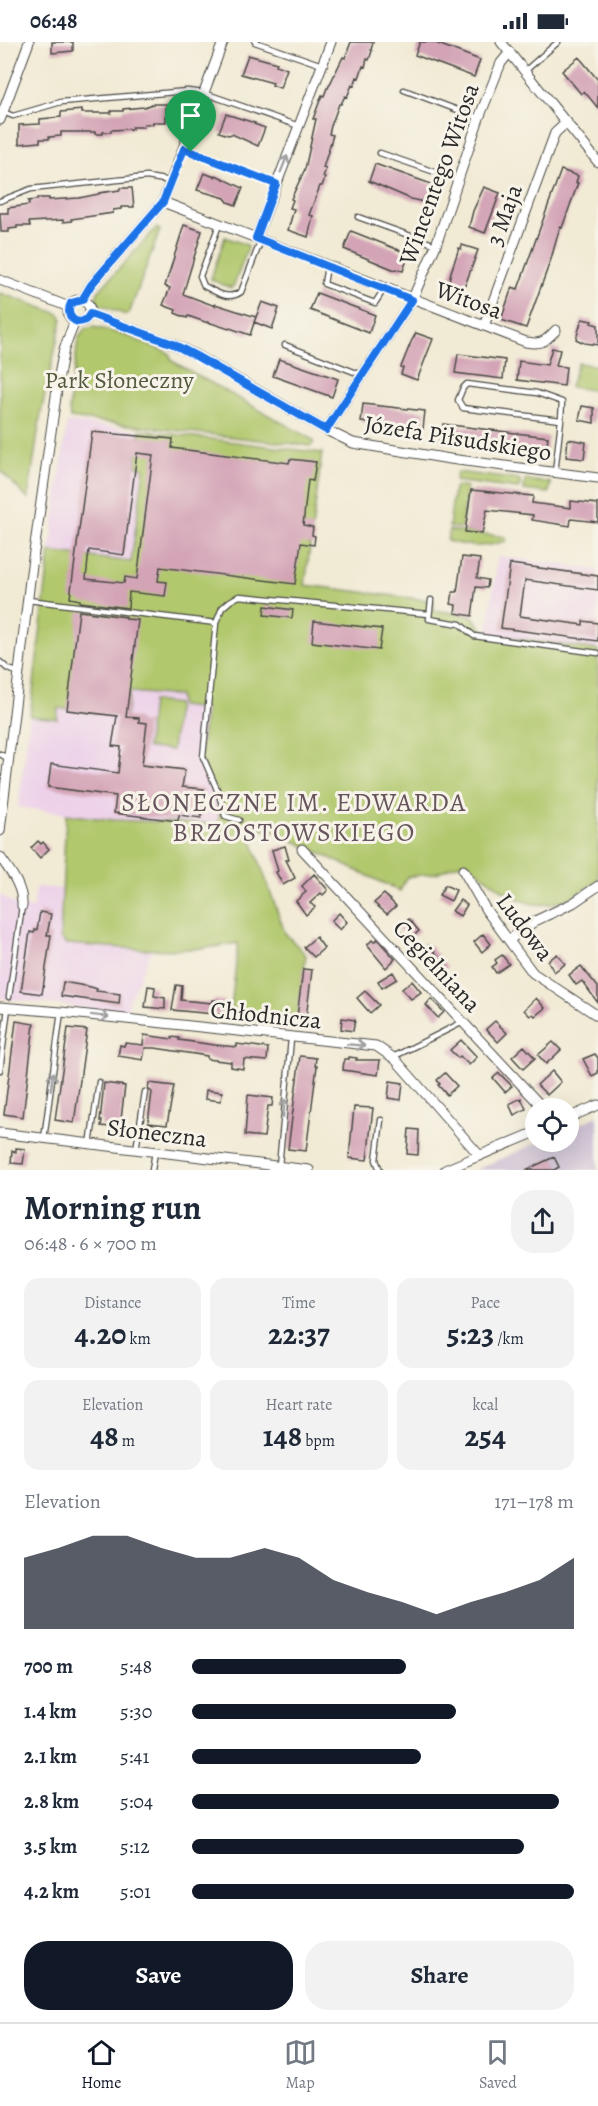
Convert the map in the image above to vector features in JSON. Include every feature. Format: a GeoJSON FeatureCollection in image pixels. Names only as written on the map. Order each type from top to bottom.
{"type":"FeatureCollection","features":[{"type":"Feature","properties":{"kind":"street"},"geometry":{"type":"LineString","coordinates":[[1,116],[28,42]]}},
{"type":"Feature","properties":{"kind":"street"},"geometry":{"type":"LineString","coordinates":[[82,300],[91,285],[163,202],[223,42]]}},
{"type":"Feature","properties":{"kind":"street"},"geometry":{"type":"LineString","coordinates":[[259,239],[276,184],[331,42]]}},
{"type":"Feature","properties":{"kind":"street"},"geometry":{"type":"LineString","coordinates":[[501,42],[598,162]]}},
{"type":"Feature","properties":{"kind":"street","name":"Wincentego Witosa"},"geometry":{"type":"LineString","coordinates":[[326,430],[412,300],[436,245],[479,118],[501,63],[510,52]]}},
{"type":"Feature","properties":{"kind":"street","name":"3 Maja"},"geometry":{"type":"LineString","coordinates":[[484,326],[555,133],[567,122]]}},
{"type":"Feature","properties":{"kind":"street","name":"Witosa"},"geometry":{"type":"LineString","coordinates":[[163,202],[412,300],[537,344],[546,340],[556,330]]}},
{"type":"Feature","properties":{"kind":"street"},"geometry":{"type":"LineString","coordinates":[[0,280],[69,307]]}},
{"type":"Feature","properties":{"kind":"street"},"geometry":{"type":"LineString","coordinates":[[82,300],[90,307],[90,314],[84,321],[75,321],[70,317],[69,307],[74,301],[82,300]]}},
{"type":"Feature","properties":{"kind":"street","name":"Józefa Piłsudskiego"},"geometry":{"type":"LineString","coordinates":[[90,314],[173,344],[353,443],[409,453],[598,478]]}},
{"type":"Feature","properties":{"kind":"street"},"geometry":{"type":"LineString","coordinates":[[0,831],[4,756],[20,673],[59,375],[64,349],[75,321]]}},
{"type":"Feature","properties":{"kind":"street","name":"Cegielniana"},"geometry":{"type":"LineString","coordinates":[[302,849],[534,1098]]}},
{"type":"Feature","properties":{"kind":"street"},"geometry":{"type":"LineString","coordinates":[[0,857],[15,878],[22,897],[22,906]]}},
{"type":"Feature","properties":{"kind":"street","name":"Ludowa"},"geometry":{"type":"LineString","coordinates":[[463,870],[486,909],[539,979],[598,1016]]}},
{"type":"Feature","properties":{"kind":"street"},"geometry":{"type":"LineString","coordinates":[[509,940],[535,921],[573,903],[598,886]]}},
{"type":"Feature","properties":{"kind":"street","name":"Chłodnicza"},"geometry":{"type":"LineString","coordinates":[[4,1008],[62,1012],[376,1046],[393,1057],[480,1156]]}},
{"type":"Feature","properties":{"kind":"street"},"geometry":{"type":"LineString","coordinates":[[579,1113],[598,1105]]}},
{"type":"Feature","properties":{"kind":"street","name":"Słoneczna"},"geometry":{"type":"LineString","coordinates":[[0,1133],[309,1170]]}},
{"type":"Feature","properties":{"kind":"street"},"geometry":{"type":"LineString","coordinates":[[445,1170],[525,1137]]}},
{"type":"Feature","properties":{"kind":"lane"},"geometry":{"type":"LineString","coordinates":[[255,42],[322,65]]}},
{"type":"Feature","properties":{"kind":"lane"},"geometry":{"type":"LineString","coordinates":[[525,71],[558,42]]}},
{"type":"Feature","properties":{"kind":"lane"},"geometry":{"type":"LineString","coordinates":[[404,90],[479,118]]}},
{"type":"Feature","properties":{"kind":"lane"},"geometry":{"type":"LineString","coordinates":[[1,116],[13,116],[61,102],[187,92],[204,93],[299,126]]}},
{"type":"Feature","properties":{"kind":"lane"},"geometry":{"type":"LineString","coordinates":[[184,149],[276,184]]}},
{"type":"Feature","properties":{"kind":"lane"},"geometry":{"type":"LineString","coordinates":[[380,153],[458,180]]}},
{"type":"Feature","properties":{"kind":"lane"},"geometry":{"type":"LineString","coordinates":[[0,201],[32,189],[147,177],[172,182]]}},
{"type":"Feature","properties":{"kind":"lane"},"geometry":{"type":"LineString","coordinates":[[358,217],[436,245]]}},
{"type":"Feature","properties":{"kind":"lane"},"geometry":{"type":"LineString","coordinates":[[220,224],[200,276],[204,286],[227,297],[241,292],[259,239]]}},
{"type":"Feature","properties":{"kind":"lane"},"geometry":{"type":"LineString","coordinates":[[327,266],[324,284],[375,303],[384,288]]}},
{"type":"Feature","properties":{"kind":"lane"},"geometry":{"type":"LineString","coordinates":[[285,345],[362,375]]}},
{"type":"Feature","properties":{"kind":"lane"},"geometry":{"type":"LineString","coordinates":[[555,473],[561,420],[562,402],[537,393],[467,384],[458,400],[463,408],[561,420]]}},
{"type":"Feature","properties":{"kind":"lane"},"geometry":{"type":"LineString","coordinates":[[239,820],[225,816],[219,794],[203,757],[216,622],[225,604],[239,596],[429,614]]}},
{"type":"Feature","properties":{"kind":"lane"},"geometry":{"type":"LineString","coordinates":[[28,600],[216,622]]}},
{"type":"Feature","properties":{"kind":"lane"},"geometry":{"type":"LineString","coordinates":[[431,600],[429,619],[460,624],[474,636],[598,653]]}},
{"type":"Feature","properties":{"kind":"lane"},"geometry":{"type":"LineString","coordinates":[[0,662],[8,669],[20,673]]}},
{"type":"Feature","properties":{"kind":"lane"},"geometry":{"type":"LineString","coordinates":[[9,997],[22,906]]}},
{"type":"Feature","properties":{"kind":"lane"},"geometry":{"type":"LineString","coordinates":[[0,1070],[4,1008]]}},
{"type":"Feature","properties":{"kind":"lane"},"geometry":{"type":"LineString","coordinates":[[45,1139],[62,1012]]}},
{"type":"Feature","properties":{"kind":"lane"},"geometry":{"type":"LineString","coordinates":[[393,1057],[463,1022]]}},
{"type":"Feature","properties":{"kind":"lane"},"geometry":{"type":"LineString","coordinates":[[279,1166],[291,1038]]}},
{"type":"Feature","properties":{"kind":"lane"},"geometry":{"type":"LineString","coordinates":[[90,1144],[99,1082]]}},
{"type":"Feature","properties":{"kind":"lane"},"geometry":{"type":"LineString","coordinates":[[136,1150],[145,1092]]}},
{"type":"Feature","properties":{"kind":"lane"},"geometry":{"type":"LineString","coordinates":[[380,1170],[376,1160],[381,1120]]}},
{"type":"Feature","properties":{"kind":"lane"},"geometry":{"type":"LineString","coordinates":[[152,1170],[155,1152]]}},
{"type":"Feature","properties":{"kind":"shaded area"},"geometry":{"type":"Polygon","coordinates":[[[67,422],[140,430],[136,466],[144,467],[131,562],[50,552],[67,422]]]}},
{"type":"Feature","properties":{"kind":"shaded area"},"geometry":{"type":"Polygon","coordinates":[[[498,556],[598,570],[598,649],[487,634],[498,556]]]}},
{"type":"Feature","properties":{"kind":"shaded area"},"geometry":{"type":"Polygon","coordinates":[[[129,692],[179,696],[206,709],[200,759],[220,808],[218,824],[113,820],[18,807],[30,716],[56,719],[57,708],[129,692]]]}},
{"type":"Feature","properties":{"kind":"shaded area"},"geometry":{"type":"Polygon","coordinates":[[[38,887],[62,889],[60,937],[66,944],[152,950],[129,1000],[127,1013],[0,998],[0,894],[17,906],[33,908],[38,887]]]}},
{"type":"Feature","properties":{"kind":"shaded area"},"geometry":{"type":"Polygon","coordinates":[[[598,1116],[598,1170],[475,1170],[525,1148],[525,1152],[579,1152],[579,1125],[598,1116]]]}},
{"type":"Feature","properties":{"kind":"green space"},"geometry":{"type":"Polygon","coordinates":[[[156,228],[160,230],[129,314],[126,315],[99,304],[96,298],[98,292],[156,228]]]}},
{"type":"Feature","properties":{"kind":"green space"},"geometry":{"type":"Polygon","coordinates":[[[225,237],[247,245],[248,248],[231,288],[211,278],[225,237]]]}},
{"type":"Feature","properties":{"kind":"green space","name":"Park Słoneczny"},"geometry":{"type":"Polygon","coordinates":[[[0,293],[60,314],[62,318],[41,413],[28,499],[0,470],[0,293]]]}},
{"type":"Feature","properties":{"kind":"green space","name":"Park Słoneczny"},"geometry":{"type":"Polygon","coordinates":[[[94,327],[122,334],[169,353],[172,361],[313,440],[314,443],[310,446],[70,418],[69,409],[78,339],[85,329],[94,327]]]}},
{"type":"Feature","properties":{"kind":"green space"},"geometry":{"type":"Polygon","coordinates":[[[578,363],[598,366],[598,391],[570,387],[578,363]]]}},
{"type":"Feature","properties":{"kind":"green space"},"geometry":{"type":"Polygon","coordinates":[[[140,430],[322,453],[305,585],[434,601],[434,610],[472,616],[486,634],[598,650],[598,880],[578,894],[560,902],[543,905],[528,903],[499,888],[466,861],[436,873],[407,877],[400,891],[273,831],[247,827],[285,933],[306,955],[297,1017],[231,1010],[238,943],[173,950],[66,944],[60,938],[66,814],[113,820],[218,824],[220,808],[200,759],[205,709],[180,706],[179,696],[130,692],[126,717],[58,708],[57,719],[30,716],[50,552],[131,562],[144,468],[136,466],[140,430]]]}},
{"type":"Feature","properties":{"kind":"green space"},"geometry":{"type":"Polygon","coordinates":[[[457,472],[520,480],[520,487],[518,489],[455,481],[457,472]]]}},
{"type":"Feature","properties":{"kind":"green space"},"geometry":{"type":"Polygon","coordinates":[[[525,480],[551,483],[549,493],[524,490],[525,480]]]}},
{"type":"Feature","properties":{"kind":"green space"},"geometry":{"type":"Polygon","coordinates":[[[456,486],[467,488],[461,528],[449,527],[456,486]]]}},
{"type":"Feature","properties":{"kind":"green space"},"geometry":{"type":"Polygon","coordinates":[[[449,530],[506,537],[506,541],[483,546],[463,545],[447,541],[449,530]]]}},
{"type":"Feature","properties":{"kind":"green space"},"geometry":{"type":"Polygon","coordinates":[[[152,701],[177,704],[172,750],[147,748],[152,701]]]}},
{"type":"Feature","properties":{"kind":"building"},"geometry":{"type":"Polygon","coordinates":[[[52,42],[73,42],[73,51],[52,53],[52,42]]]}},
{"type":"Feature","properties":{"kind":"building"},"geometry":{"type":"Polygon","coordinates":[[[351,42],[373,42],[372,51],[359,78],[357,77],[347,97],[345,96],[339,104],[331,126],[329,134],[333,135],[323,168],[326,169],[323,177],[325,178],[309,215],[313,216],[308,237],[288,230],[294,209],[290,208],[293,200],[291,199],[305,169],[316,119],[313,119],[322,95],[324,96],[343,57],[345,58],[351,42]]]}},
{"type":"Feature","properties":{"kind":"building"},"geometry":{"type":"Polygon","coordinates":[[[420,42],[433,42],[480,60],[474,77],[415,55],[420,42]]]}},
{"type":"Feature","properties":{"kind":"building"},"geometry":{"type":"Polygon","coordinates":[[[248,55],[277,63],[276,65],[287,69],[280,88],[272,85],[273,83],[241,74],[248,55]]]}},
{"type":"Feature","properties":{"kind":"building"},"geometry":{"type":"Polygon","coordinates":[[[579,57],[598,80],[598,108],[584,91],[581,94],[562,71],[579,57]]]}},
{"type":"Feature","properties":{"kind":"building"},"geometry":{"type":"Polygon","coordinates":[[[166,104],[166,122],[153,122],[153,124],[144,124],[144,127],[132,127],[132,129],[111,130],[103,134],[61,132],[61,136],[40,139],[40,142],[19,144],[19,125],[40,124],[40,119],[61,117],[61,112],[82,110],[82,113],[111,113],[111,111],[123,111],[123,109],[166,104]]]}},
{"type":"Feature","properties":{"kind":"building"},"geometry":{"type":"Polygon","coordinates":[[[226,114],[265,128],[258,146],[232,134],[219,132],[226,114]]]}},
{"type":"Feature","properties":{"kind":"building"},"geometry":{"type":"Polygon","coordinates":[[[375,164],[434,185],[428,203],[411,199],[369,181],[375,164]]]}},
{"type":"Feature","properties":{"kind":"building"},"geometry":{"type":"Polygon","coordinates":[[[561,170],[578,176],[576,183],[578,183],[562,228],[560,227],[526,328],[501,320],[512,287],[518,289],[561,170]]]}},
{"type":"Feature","properties":{"kind":"building"},"geometry":{"type":"Polygon","coordinates":[[[204,173],[215,177],[216,175],[243,188],[236,205],[225,198],[197,190],[204,173]]]}},
{"type":"Feature","properties":{"kind":"building"},"geometry":{"type":"Polygon","coordinates":[[[484,187],[500,193],[485,233],[469,227],[473,211],[484,187]]]}},
{"type":"Feature","properties":{"kind":"building"},"geometry":{"type":"Polygon","coordinates":[[[120,188],[132,188],[134,207],[121,207],[121,209],[113,210],[113,213],[71,219],[72,221],[29,222],[30,226],[17,226],[17,228],[9,229],[9,232],[1,232],[0,213],[8,213],[8,208],[29,205],[28,201],[37,200],[37,198],[49,198],[49,200],[79,198],[120,190],[120,188]]]}},
{"type":"Feature","properties":{"kind":"building"},"geometry":{"type":"Polygon","coordinates":[[[184,225],[202,231],[183,294],[215,306],[215,304],[256,317],[250,335],[188,316],[187,318],[163,305],[170,288],[165,286],[184,225]]]}},
{"type":"Feature","properties":{"kind":"building"},"geometry":{"type":"Polygon","coordinates":[[[351,231],[409,254],[403,271],[395,270],[344,249],[351,231]]]}},
{"type":"Feature","properties":{"kind":"building"},"geometry":{"type":"Polygon","coordinates":[[[462,245],[478,250],[463,291],[448,285],[459,248],[461,249],[462,245]]]}},
{"type":"Feature","properties":{"kind":"building"},"geometry":{"type":"Polygon","coordinates":[[[317,293],[375,315],[369,333],[310,310],[317,293]]]}},
{"type":"Feature","properties":{"kind":"building"},"geometry":{"type":"Polygon","coordinates":[[[262,302],[279,308],[272,329],[254,322],[262,302]]]}},
{"type":"Feature","properties":{"kind":"building"},"geometry":{"type":"Polygon","coordinates":[[[582,319],[598,325],[598,345],[576,339],[582,319]]]}},
{"type":"Feature","properties":{"kind":"building"},"geometry":{"type":"Polygon","coordinates":[[[416,333],[433,339],[417,380],[401,374],[403,368],[401,367],[416,333]]]}},
{"type":"Feature","properties":{"kind":"building"},"geometry":{"type":"Polygon","coordinates":[[[552,348],[560,350],[556,366],[566,367],[564,386],[517,380],[519,361],[547,365],[552,348]]]}},
{"type":"Feature","properties":{"kind":"building"},"geometry":{"type":"Polygon","coordinates":[[[458,354],[505,360],[503,379],[455,373],[458,354]]]}},
{"type":"Feature","properties":{"kind":"building"},"geometry":{"type":"Polygon","coordinates":[[[279,359],[338,379],[332,397],[273,376],[279,359]]]}},
{"type":"Feature","properties":{"kind":"building"},"geometry":{"type":"Polygon","coordinates":[[[363,404],[425,411],[423,429],[369,425],[369,423],[361,422],[363,404]]]}},
{"type":"Feature","properties":{"kind":"building"},"geometry":{"type":"Polygon","coordinates":[[[582,406],[594,408],[594,423],[579,420],[582,406]]]}},
{"type":"Feature","properties":{"kind":"building"},"geometry":{"type":"Polygon","coordinates":[[[443,424],[548,437],[546,454],[440,441],[443,424]]]}},
{"type":"Feature","properties":{"kind":"building"},"geometry":{"type":"Polygon","coordinates":[[[92,432],[173,439],[172,448],[289,463],[290,459],[316,462],[313,481],[308,480],[303,525],[313,527],[314,545],[301,543],[295,584],[160,567],[158,581],[167,582],[165,596],[129,592],[128,608],[80,602],[80,600],[70,598],[92,432]],[[137,453],[124,555],[89,550],[86,579],[124,583],[125,577],[137,579],[153,455],[137,453]]]}},
{"type":"Feature","properties":{"kind":"building"},"geometry":{"type":"Polygon","coordinates":[[[568,439],[586,442],[584,459],[566,457],[568,439]]]}},
{"type":"Feature","properties":{"kind":"building"},"geometry":{"type":"Polygon","coordinates":[[[471,490],[533,496],[532,503],[571,508],[571,501],[598,504],[598,522],[571,519],[570,526],[532,520],[533,515],[487,510],[482,534],[465,532],[471,490]]]}},
{"type":"Feature","properties":{"kind":"building"},"geometry":{"type":"Polygon","coordinates":[[[462,557],[480,559],[477,578],[488,580],[487,588],[476,587],[472,616],[455,613],[456,605],[451,604],[453,592],[457,592],[462,557]]]}},
{"type":"Feature","properties":{"kind":"building"},"geometry":{"type":"Polygon","coordinates":[[[510,564],[598,576],[598,590],[525,580],[520,616],[583,625],[583,621],[598,623],[598,641],[501,628],[510,564]]]}},
{"type":"Feature","properties":{"kind":"building"},"geometry":{"type":"Polygon","coordinates":[[[265,606],[293,610],[292,618],[264,615],[265,606]]]}},
{"type":"Feature","properties":{"kind":"building"},"geometry":{"type":"Polygon","coordinates":[[[79,611],[138,620],[126,717],[139,718],[139,722],[147,723],[142,765],[185,770],[182,787],[204,789],[201,818],[179,815],[178,821],[114,813],[116,796],[48,787],[51,764],[118,773],[121,747],[112,746],[117,716],[67,710],[79,611]]]}},
{"type":"Feature","properties":{"kind":"building"},"geometry":{"type":"Polygon","coordinates":[[[314,621],[382,629],[379,650],[312,642],[314,621]]]}},
{"type":"Feature","properties":{"kind":"building"},"geometry":{"type":"Polygon","coordinates":[[[38,841],[41,844],[43,842],[49,849],[40,858],[31,848],[38,841]]]}},
{"type":"Feature","properties":{"kind":"building"},"geometry":{"type":"Polygon","coordinates":[[[285,846],[289,860],[286,860],[295,878],[283,885],[276,872],[278,871],[272,850],[285,846]]]}},
{"type":"Feature","properties":{"kind":"building"},"geometry":{"type":"Polygon","coordinates":[[[314,874],[328,890],[310,903],[315,907],[306,915],[296,901],[306,892],[302,886],[314,874]]]}},
{"type":"Feature","properties":{"kind":"building"},"geometry":{"type":"Polygon","coordinates":[[[445,885],[456,890],[451,901],[439,895],[445,885]]]}},
{"type":"Feature","properties":{"kind":"building"},"geometry":{"type":"Polygon","coordinates":[[[384,894],[396,906],[387,914],[374,903],[384,894]]]}},
{"type":"Feature","properties":{"kind":"building"},"geometry":{"type":"Polygon","coordinates":[[[460,900],[467,905],[460,916],[452,911],[460,900]]]}},
{"type":"Feature","properties":{"kind":"building"},"geometry":{"type":"Polygon","coordinates":[[[40,912],[51,914],[47,935],[51,935],[42,994],[21,991],[30,932],[34,933],[37,930],[40,912]]]}},
{"type":"Feature","properties":{"kind":"building"},"geometry":{"type":"Polygon","coordinates":[[[339,913],[347,922],[340,930],[331,921],[339,913]]]}},
{"type":"Feature","properties":{"kind":"building"},"geometry":{"type":"Polygon","coordinates":[[[409,919],[419,931],[409,940],[398,929],[409,919]]]}},
{"type":"Feature","properties":{"kind":"building"},"geometry":{"type":"Polygon","coordinates":[[[483,934],[491,944],[482,952],[474,942],[483,934]]]}},
{"type":"Feature","properties":{"kind":"building"},"geometry":{"type":"Polygon","coordinates":[[[316,937],[324,948],[314,957],[304,947],[316,937]]]}},
{"type":"Feature","properties":{"kind":"building"},"geometry":{"type":"Polygon","coordinates":[[[377,939],[395,959],[386,968],[367,945],[377,939]]]}},
{"type":"Feature","properties":{"kind":"building"},"geometry":{"type":"Polygon","coordinates":[[[429,945],[447,967],[440,973],[421,953],[429,945]]]}},
{"type":"Feature","properties":{"kind":"building"},"geometry":{"type":"Polygon","coordinates":[[[557,954],[565,964],[554,972],[548,961],[557,954]]]}},
{"type":"Feature","properties":{"kind":"building"},"geometry":{"type":"Polygon","coordinates":[[[502,955],[509,964],[496,973],[492,967],[497,963],[495,960],[502,955]]]}},
{"type":"Feature","properties":{"kind":"building"},"geometry":{"type":"Polygon","coordinates":[[[581,966],[598,987],[598,1003],[582,981],[576,985],[569,975],[581,966]]]}},
{"type":"Feature","properties":{"kind":"building"},"geometry":{"type":"Polygon","coordinates":[[[303,969],[312,970],[306,1018],[297,1017],[303,969]]]}},
{"type":"Feature","properties":{"kind":"building"},"geometry":{"type":"Polygon","coordinates":[[[393,972],[397,979],[382,988],[378,981],[393,972]]]}},
{"type":"Feature","properties":{"kind":"building"},"geometry":{"type":"Polygon","coordinates":[[[412,981],[421,992],[411,999],[402,989],[412,981]]]}},
{"type":"Feature","properties":{"kind":"building"},"geometry":{"type":"Polygon","coordinates":[[[63,982],[91,987],[97,989],[96,991],[120,994],[119,1004],[61,996],[63,982]]]}},
{"type":"Feature","properties":{"kind":"building"},"geometry":{"type":"Polygon","coordinates":[[[176,985],[182,986],[181,1000],[212,1003],[213,1000],[225,1001],[224,1015],[172,1010],[176,985]]]}},
{"type":"Feature","properties":{"kind":"building"},"geometry":{"type":"Polygon","coordinates":[[[148,986],[155,987],[154,996],[165,998],[165,1009],[145,1007],[148,986]]]}},
{"type":"Feature","properties":{"kind":"building"},"geometry":{"type":"Polygon","coordinates":[[[365,991],[379,1005],[370,1013],[357,998],[365,991]]]}},
{"type":"Feature","properties":{"kind":"building"},"geometry":{"type":"Polygon","coordinates":[[[536,998],[545,1008],[535,1016],[533,1014],[530,1016],[524,1010],[536,998]]]}},
{"type":"Feature","properties":{"kind":"building"},"geometry":{"type":"Polygon","coordinates":[[[431,999],[444,1012],[438,1018],[426,1005],[431,999]]]}},
{"type":"Feature","properties":{"kind":"building"},"geometry":{"type":"Polygon","coordinates":[[[342,1018],[355,1020],[353,1031],[341,1029],[342,1018]]]}},
{"type":"Feature","properties":{"kind":"building"},"geometry":{"type":"Polygon","coordinates":[[[16,1021],[34,1024],[23,1117],[4,1114],[16,1021]]]}},
{"type":"Feature","properties":{"kind":"building"},"geometry":{"type":"Polygon","coordinates":[[[495,1021],[507,1033],[498,1042],[486,1029],[495,1021]]]}},
{"type":"Feature","properties":{"kind":"building"},"geometry":{"type":"Polygon","coordinates":[[[68,1028],[87,1030],[74,1123],[55,1120],[68,1028]]]}},
{"type":"Feature","properties":{"kind":"building"},"geometry":{"type":"Polygon","coordinates":[[[144,1035],[172,1039],[172,1037],[215,1045],[237,1047],[237,1044],[268,1048],[267,1061],[244,1059],[243,1069],[231,1067],[231,1062],[207,1059],[207,1056],[155,1048],[145,1048],[143,1060],[118,1056],[120,1045],[124,1046],[125,1043],[143,1045],[144,1035]]]}},
{"type":"Feature","properties":{"kind":"building"},"geometry":{"type":"Polygon","coordinates":[[[461,1040],[477,1057],[469,1065],[450,1050],[461,1040]]]}},
{"type":"Feature","properties":{"kind":"building"},"geometry":{"type":"Polygon","coordinates":[[[553,1042],[561,1050],[546,1064],[538,1055],[553,1042]]]}},
{"type":"Feature","properties":{"kind":"building"},"geometry":{"type":"Polygon","coordinates":[[[524,1046],[535,1058],[523,1069],[512,1057],[524,1046]]]}},
{"type":"Feature","properties":{"kind":"building"},"geometry":{"type":"Polygon","coordinates":[[[595,1054],[598,1058],[598,1073],[592,1076],[583,1059],[595,1054]]]}},
{"type":"Feature","properties":{"kind":"building"},"geometry":{"type":"Polygon","coordinates":[[[300,1056],[316,1058],[315,1066],[317,1066],[306,1151],[288,1149],[300,1056]]]}},
{"type":"Feature","properties":{"kind":"building"},"geometry":{"type":"Polygon","coordinates":[[[349,1057],[357,1058],[356,1060],[380,1060],[378,1075],[343,1070],[344,1059],[349,1059],[349,1057]]]}},
{"type":"Feature","properties":{"kind":"building"},"geometry":{"type":"Polygon","coordinates":[[[552,1071],[561,1082],[547,1095],[537,1085],[552,1071]]]}},
{"type":"Feature","properties":{"kind":"building"},"geometry":{"type":"Polygon","coordinates":[[[445,1073],[457,1086],[447,1095],[438,1085],[440,1084],[437,1080],[445,1073]]]}},
{"type":"Feature","properties":{"kind":"building"},"geometry":{"type":"Polygon","coordinates":[[[499,1073],[512,1086],[505,1092],[493,1078],[499,1073]]]}},
{"type":"Feature","properties":{"kind":"building"},"geometry":{"type":"Polygon","coordinates":[[[390,1081],[403,1083],[401,1100],[388,1098],[390,1081]]]}},
{"type":"Feature","properties":{"kind":"building"},"geometry":{"type":"Polygon","coordinates":[[[104,1083],[125,1086],[120,1128],[101,1126],[104,1083]]]}},
{"type":"Feature","properties":{"kind":"building"},"geometry":{"type":"Polygon","coordinates":[[[149,1083],[174,1086],[167,1125],[148,1123],[152,1092],[148,1089],[149,1083]]]}},
{"type":"Feature","properties":{"kind":"building"},"geometry":{"type":"Polygon","coordinates":[[[206,1090],[222,1092],[221,1101],[205,1099],[206,1090]]]}},
{"type":"Feature","properties":{"kind":"building"},"geometry":{"type":"Polygon","coordinates":[[[248,1095],[273,1098],[272,1106],[268,1106],[264,1137],[245,1135],[248,1095]]]}},
{"type":"Feature","properties":{"kind":"building"},"geometry":{"type":"Polygon","coordinates":[[[521,1098],[525,1110],[514,1115],[509,1104],[521,1098]]]}},
{"type":"Feature","properties":{"kind":"building"},"geometry":{"type":"Polygon","coordinates":[[[354,1107],[373,1108],[367,1160],[349,1158],[354,1107]]]}},
{"type":"Feature","properties":{"kind":"building"},"geometry":{"type":"Polygon","coordinates":[[[409,1129],[419,1130],[418,1155],[407,1154],[409,1129]]]}},
{"type":"Feature","properties":{"kind":"building"},"geometry":{"type":"Polygon","coordinates":[[[16,1148],[25,1149],[23,1164],[11,1163],[12,1151],[16,1152],[16,1148]]]}},
{"type":"Feature","properties":{"kind":"building"},"geometry":{"type":"Polygon","coordinates":[[[554,1157],[559,1167],[554,1170],[526,1170],[554,1157]]]}},
{"type":"Feature","properties":{"kind":"district","name":"SŁONECZNE IM. EDWARDA BRZOSTOWSKIEGO"},"geometry":{"type":"Point","coordinates":[294,817]}},
{"type":"Feature","properties":{"kind":"route"},"geometry":{"type":"LineString","coordinates":[[184,149],[191,152],[276,184],[256,238],[412,300],[326,430],[173,344],[90,314],[84,321],[78,322],[68,313],[71,303],[82,300],[85,292],[147,223],[163,202],[184,149]]}}]}
